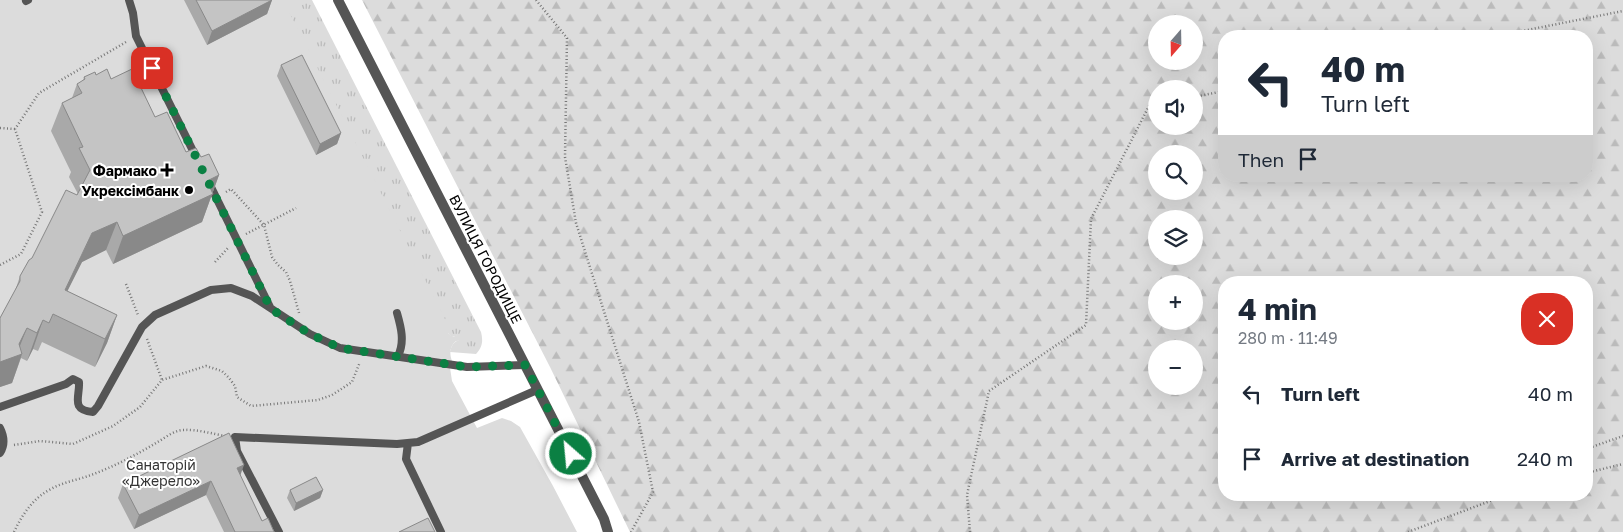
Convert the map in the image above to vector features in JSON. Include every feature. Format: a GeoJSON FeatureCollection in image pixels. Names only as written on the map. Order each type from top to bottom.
{"type":"FeatureCollection","features":[{"type":"Feature","properties":{"kind":"street","name":"ВУЛИЦЯ ГОРОДИЩЕ"},"geometry":{"type":"LineString","coordinates":[[338,0],[604,519],[608,532]]}},
{"type":"Feature","properties":{"kind":"lane"},"geometry":{"type":"LineString","coordinates":[[129,0],[136,36],[200,165]]}},
{"type":"Feature","properties":{"kind":"lane"},"geometry":{"type":"LineString","coordinates":[[204,173],[271,309]]}},
{"type":"Feature","properties":{"kind":"lane"},"geometry":{"type":"LineString","coordinates":[[0,407],[66,384],[73,379],[79,382],[77,404],[82,409],[93,412],[142,327],[155,315],[210,290],[231,288],[252,296],[303,329],[340,348],[467,367],[525,365]]}},
{"type":"Feature","properties":{"kind":"lane"},"geometry":{"type":"LineString","coordinates":[[397,312],[401,326],[402,341],[398,356]]}},
{"type":"Feature","properties":{"kind":"lane"},"geometry":{"type":"LineString","coordinates":[[279,532],[237,451],[236,437],[418,442],[537,390]]}},
{"type":"Feature","properties":{"kind":"lane"},"geometry":{"type":"LineString","coordinates":[[0,428],[3,434],[1,450]]}},
{"type":"Feature","properties":{"kind":"lane"},"geometry":{"type":"LineString","coordinates":[[408,443],[406,459],[441,532]]}},
{"type":"Feature","properties":{"kind":"path"},"geometry":{"type":"LineString","coordinates":[[536,0],[567,38],[566,157],[576,223],[639,422],[654,492],[631,532]]}},
{"type":"Feature","properties":{"kind":"path"},"geometry":{"type":"LineString","coordinates":[[1527,30],[1623,11]]}},
{"type":"Feature","properties":{"kind":"path"},"geometry":{"type":"LineString","coordinates":[[15,129],[39,93],[136,36]]}},
{"type":"Feature","properties":{"kind":"path"},"geometry":{"type":"LineString","coordinates":[[1203,95],[1218,92]]}},
{"type":"Feature","properties":{"kind":"path"},"geometry":{"type":"LineString","coordinates":[[970,532],[967,495],[989,391],[1086,325],[1091,219],[1148,108]]}},
{"type":"Feature","properties":{"kind":"path"},"geometry":{"type":"LineString","coordinates":[[0,128],[15,129]]}},
{"type":"Feature","properties":{"kind":"path"},"geometry":{"type":"LineString","coordinates":[[0,265],[21,254],[42,212],[15,129]]}},
{"type":"Feature","properties":{"kind":"path"},"geometry":{"type":"LineString","coordinates":[[217,199],[231,189],[264,225],[272,257],[286,272],[290,281],[303,329]]}},
{"type":"Feature","properties":{"kind":"path"},"geometry":{"type":"LineString","coordinates":[[214,262],[236,239],[296,208]]}},
{"type":"Feature","properties":{"kind":"path"},"geometry":{"type":"LineString","coordinates":[[1,450],[40,441],[73,444],[112,426],[140,407],[162,380],[206,366],[222,371],[235,386],[237,397],[251,406],[318,400],[332,396],[352,382],[364,352]]}},
{"type":"Feature","properties":{"kind":"path"},"geometry":{"type":"LineString","coordinates":[[14,532],[20,519],[29,507],[51,489],[93,474],[153,445],[173,433],[184,430],[236,437]]}},
{"type":"Feature","properties":{"kind":"path"},"geometry":{"type":"LineString","coordinates":[[1593,447],[1623,436]]}},
{"type":"Feature","properties":{"kind":"path"},"geometry":{"type":"LineString","coordinates":[[1593,471],[1623,464]]}},
{"type":"Feature","properties":{"kind":"path"},"geometry":{"type":"LineString","coordinates":[[1408,532],[1490,501]]}},
{"type":"Feature","properties":{"kind":"green space","name":"Санаторій «Джерело»"},"geometry":{"type":"Polygon","coordinates":[[[0,0],[283,0],[448,325],[448,333],[453,337],[461,333],[467,333],[467,340],[456,341],[452,345],[450,352],[452,361],[449,361],[452,381],[477,428],[502,418],[520,427],[577,532],[0,532],[0,0]]]}},
{"type":"Feature","properties":{"kind":"green space"},"geometry":{"type":"Polygon","coordinates":[[[136,0],[312,0],[481,332],[482,343],[476,354],[450,352],[456,342],[467,339],[467,333],[452,337],[448,333],[136,0]]]}},
{"type":"Feature","properties":{"kind":"green space"},"geometry":{"type":"Polygon","coordinates":[[[362,0],[1623,0],[1623,532],[630,532],[550,367],[362,0]]]}},
{"type":"Feature","properties":{"kind":"building"},"geometry":{"type":"Polygon","coordinates":[[[196,0],[272,0],[212,31],[196,0]]]}},
{"type":"Feature","properties":{"kind":"building"},"geometry":{"type":"Polygon","coordinates":[[[302,55],[341,133],[320,144],[281,65],[302,55]]]}},
{"type":"Feature","properties":{"kind":"building"},"geometry":{"type":"Polygon","coordinates":[[[107,69],[111,79],[132,69],[155,117],[167,112],[186,152],[196,148],[201,157],[209,154],[219,175],[207,181],[213,194],[123,236],[117,222],[92,233],[65,290],[117,315],[105,339],[53,314],[49,323],[43,320],[37,333],[27,328],[19,344],[22,354],[0,362],[0,318],[66,190],[77,195],[90,170],[79,148],[83,147],[62,103],[82,93],[77,84],[85,79],[84,77],[95,72],[96,75],[107,69]]]}},
{"type":"Feature","properties":{"kind":"building"},"geometry":{"type":"Polygon","coordinates":[[[229,433],[244,465],[237,468],[262,521],[268,518],[274,532],[235,532],[211,481],[139,515],[123,484],[229,433]]]}},
{"type":"Feature","properties":{"kind":"building"},"geometry":{"type":"Polygon","coordinates":[[[316,477],[323,490],[296,503],[290,490],[316,477]]]}},
{"type":"Feature","properties":{"kind":"building"},"geometry":{"type":"Polygon","coordinates":[[[428,518],[435,532],[399,532],[428,518]]]}},
{"type":"Feature","properties":{"kind":"place","name":"Фармако"},"geometry":{"type":"Point","coordinates":[167,170]}},
{"type":"Feature","properties":{"kind":"place","name":"Укрексімбанк"},"geometry":{"type":"Point","coordinates":[189,190]}},
{"type":"Feature","properties":{"kind":"route"},"geometry":{"type":"LineString","coordinates":[[152,68],[271,309],[310,334],[340,348],[467,367],[525,365],[571,454]]}}]}
